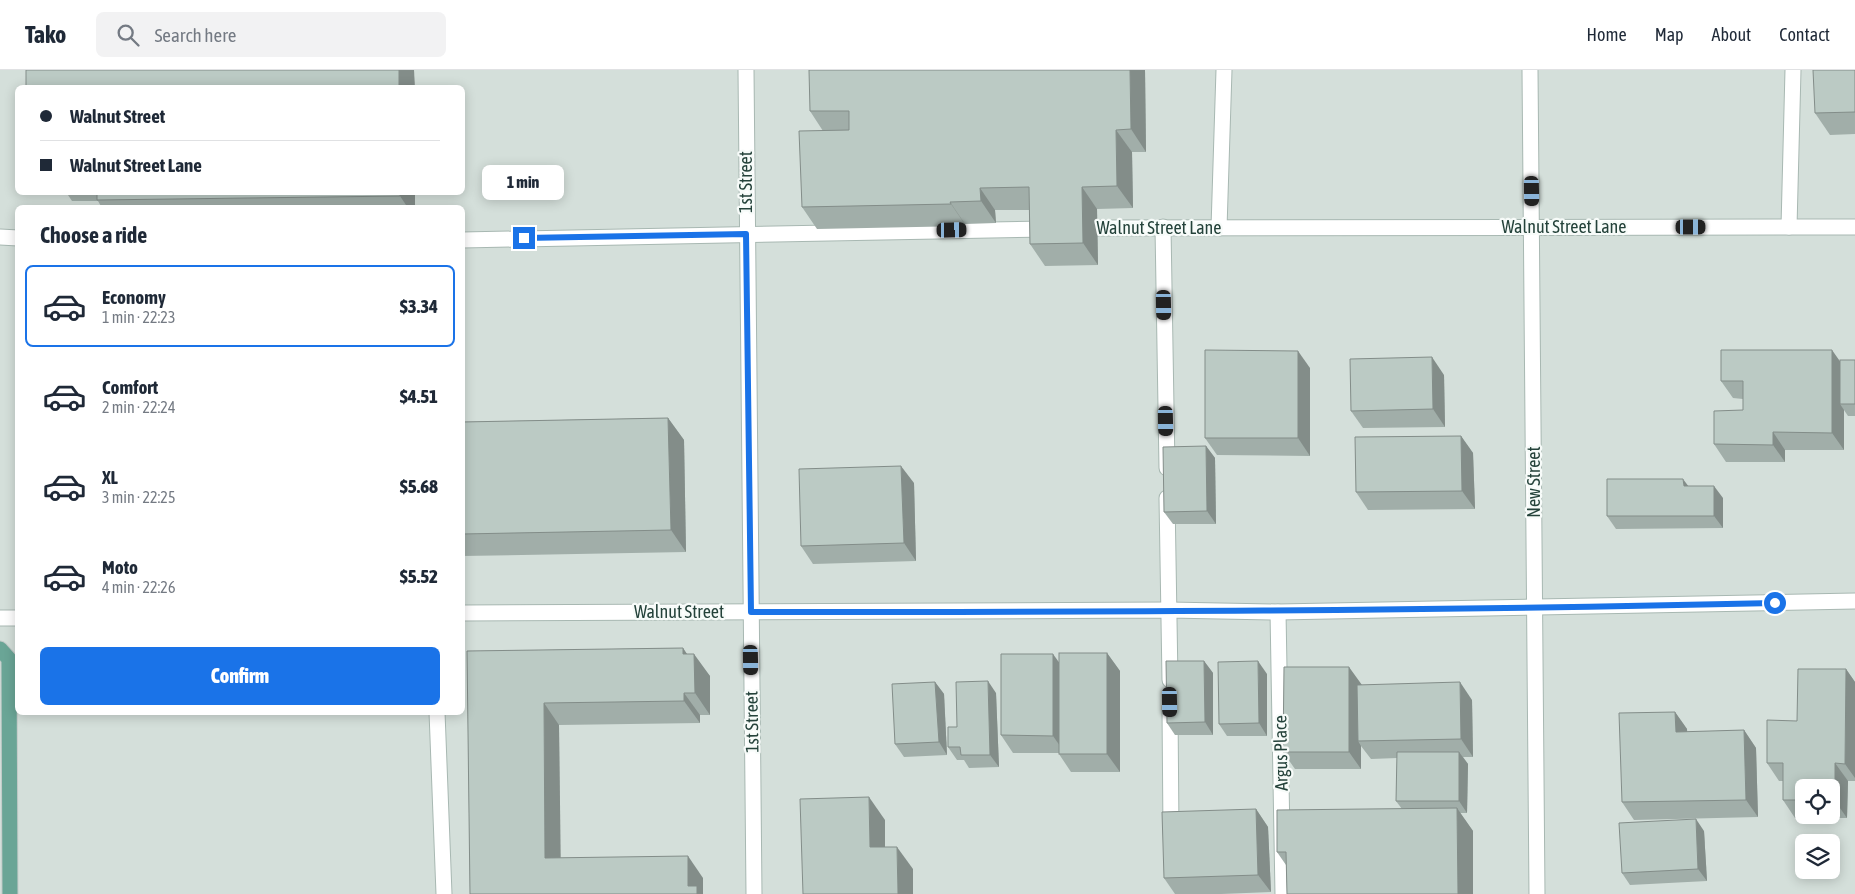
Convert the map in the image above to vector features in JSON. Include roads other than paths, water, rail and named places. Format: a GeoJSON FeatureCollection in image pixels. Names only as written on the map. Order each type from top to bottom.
{"type":"FeatureCollection","features":[{"type":"Feature","properties":{"kind":"main road"},"geometry":{"type":"LineString","coordinates":[[0,649],[9,659],[10,894]]}},
{"type":"Feature","properties":{"kind":"street","name":"1st Street"},"geometry":{"type":"LineString","coordinates":[[746,70],[746,234],[754,894]]}},
{"type":"Feature","properties":{"kind":"street"},"geometry":{"type":"LineString","coordinates":[[1219,228],[1224,70]]}},
{"type":"Feature","properties":{"kind":"street","name":"New Street"},"geometry":{"type":"LineString","coordinates":[[1530,70],[1537,894]]}},
{"type":"Feature","properties":{"kind":"street"},"geometry":{"type":"LineString","coordinates":[[1790,227],[1793,70]]}},
{"type":"Feature","properties":{"kind":"street","name":"Walnut Street Lane"},"geometry":{"type":"LineString","coordinates":[[465,240],[1162,227],[1855,227]]}},
{"type":"Feature","properties":{"kind":"street"},"geometry":{"type":"LineString","coordinates":[[1162,227],[1172,844]]}},
{"type":"Feature","properties":{"kind":"street"},"geometry":{"type":"LineString","coordinates":[[0,238],[15,238]]}},
{"type":"Feature","properties":{"kind":"street","name":"Walnut Street"},"geometry":{"type":"LineString","coordinates":[[465,613],[1169,610],[1278,612],[1855,601]]}},
{"type":"Feature","properties":{"kind":"street","name":"Argus Place"},"geometry":{"type":"LineString","coordinates":[[1278,612],[1283,894]]}},
{"type":"Feature","properties":{"kind":"street"},"geometry":{"type":"LineString","coordinates":[[0,618],[15,618]]}},
{"type":"Feature","properties":{"kind":"street"},"geometry":{"type":"LineString","coordinates":[[437,715],[444,894]]}}]}
